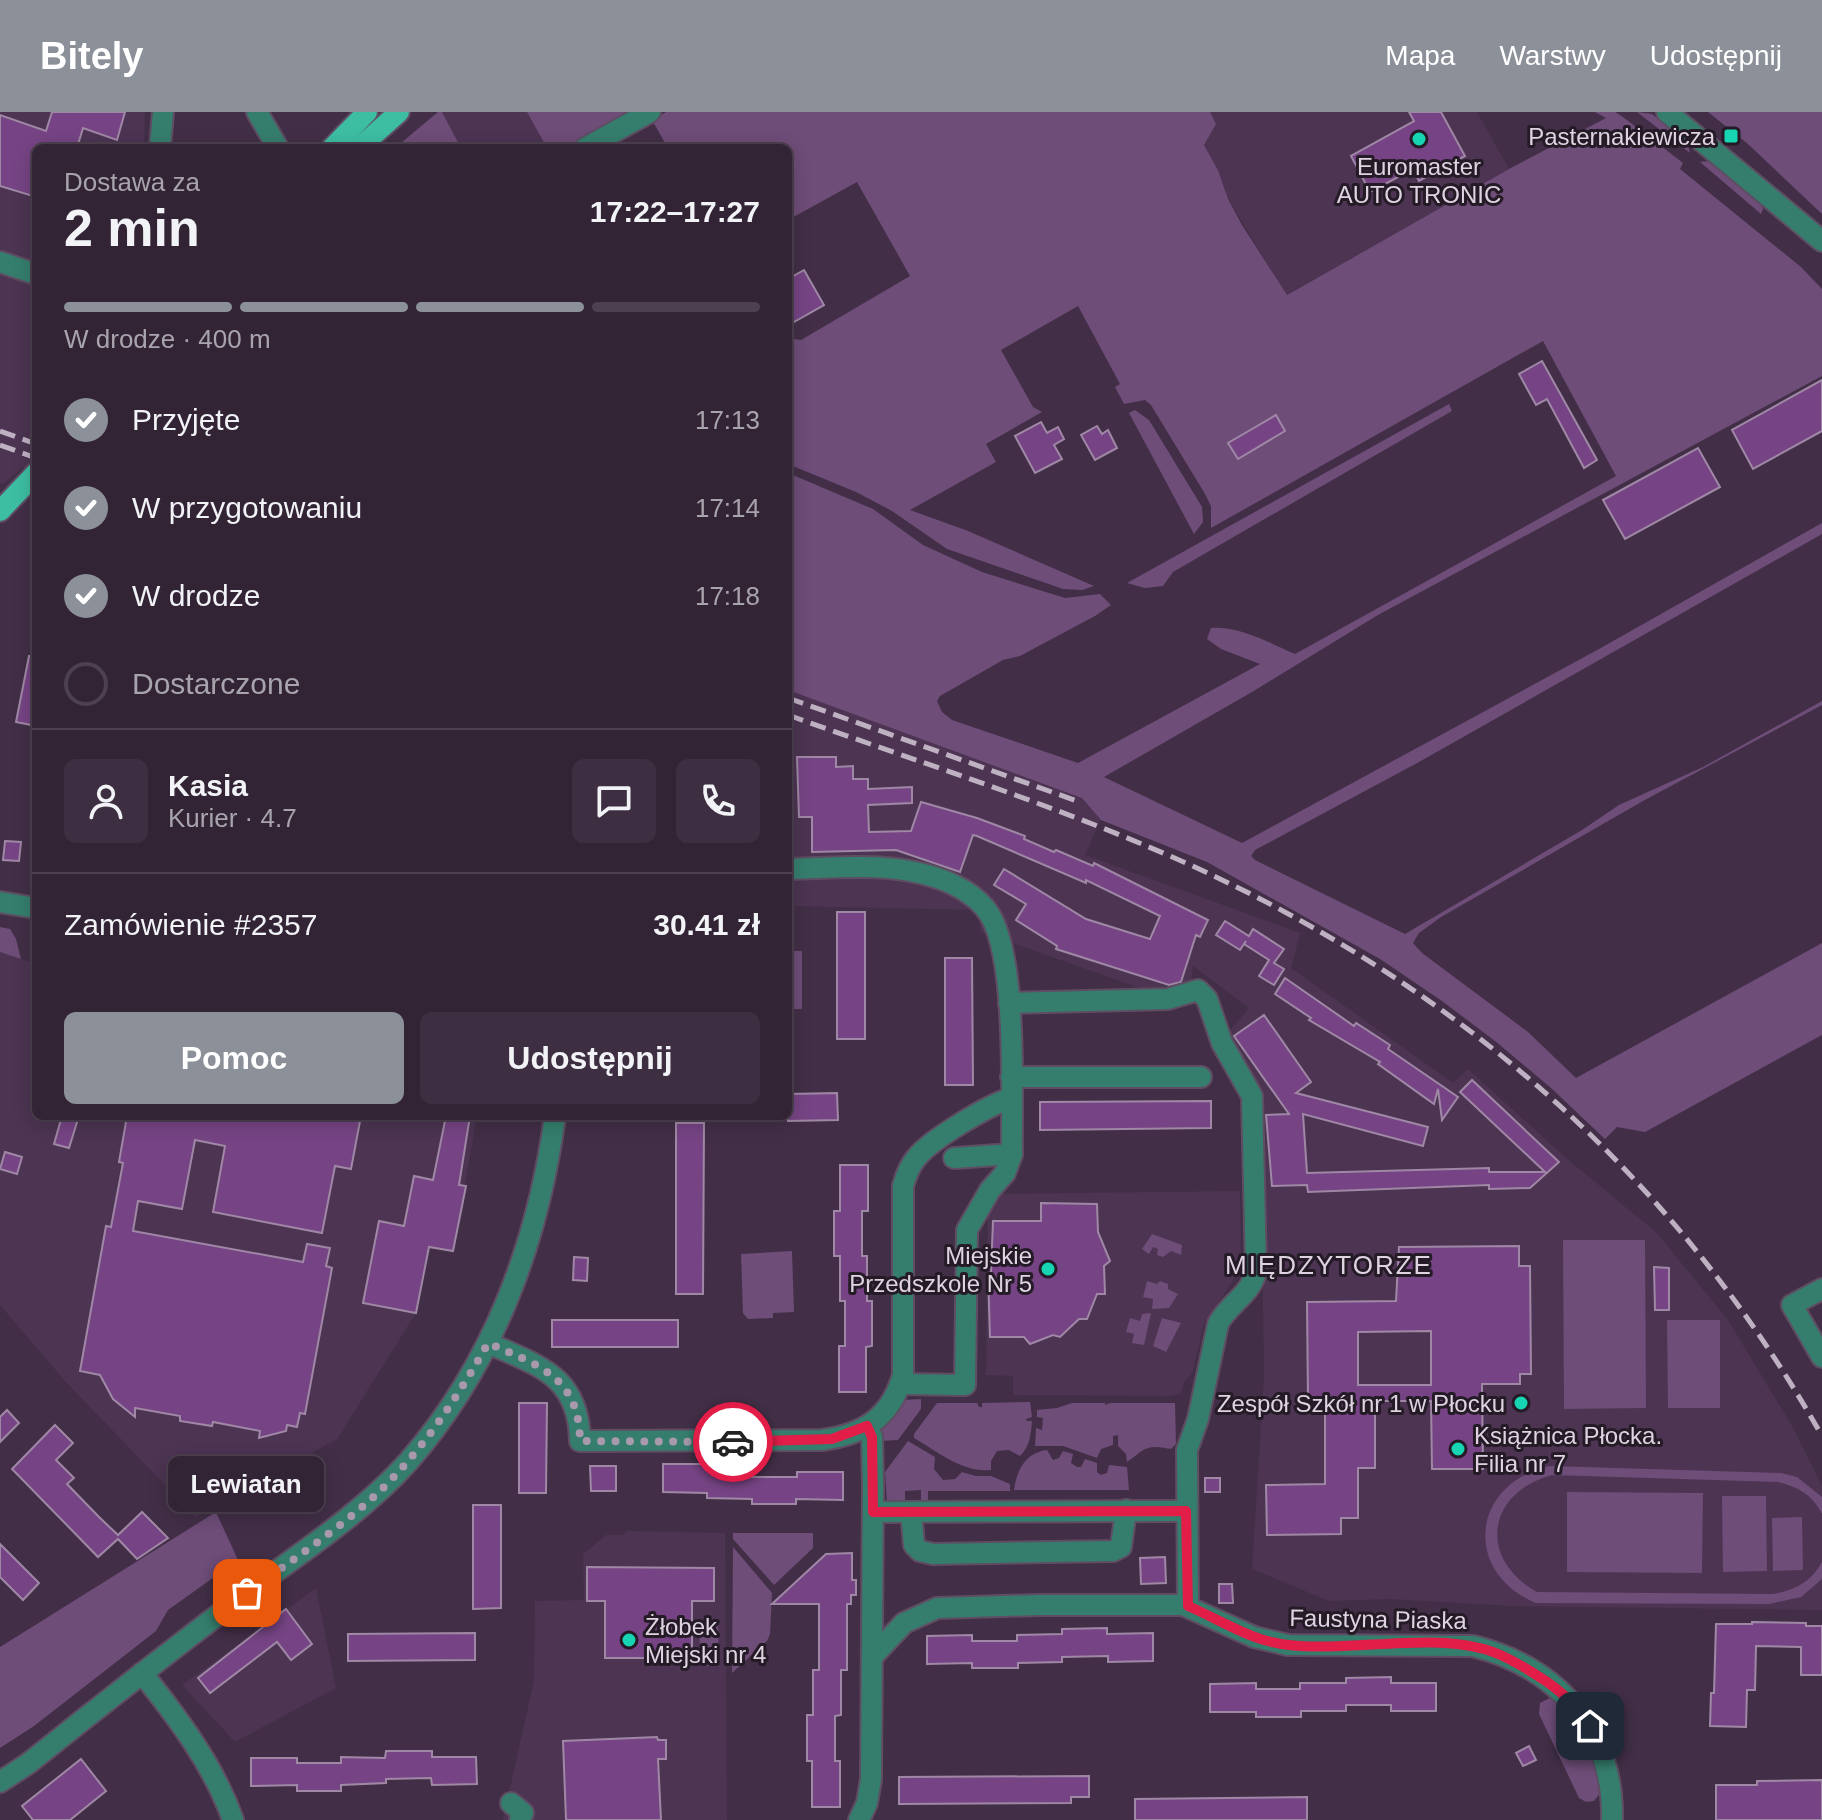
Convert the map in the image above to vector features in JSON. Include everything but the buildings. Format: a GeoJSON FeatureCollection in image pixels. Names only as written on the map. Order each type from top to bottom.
{"type":"FeatureCollection","features":[{"type":"Feature","properties":{"kind":"main road"},"geometry":{"type":"LineString","coordinates":[[336,144],[367,112]]}},
{"type":"Feature","properties":{"kind":"main road"},"geometry":{"type":"LineString","coordinates":[[363,144],[399,112]]}},
{"type":"Feature","properties":{"kind":"main road"},"geometry":{"type":"LineString","coordinates":[[0,511],[32,477]]}},
{"type":"Feature","properties":{"kind":"street"},"geometry":{"type":"LineString","coordinates":[[160,144],[163,112]]}},
{"type":"Feature","properties":{"kind":"street"},"geometry":{"type":"LineString","coordinates":[[257,112],[276,144]]}},
{"type":"Feature","properties":{"kind":"street"},"geometry":{"type":"LineString","coordinates":[[592,144],[650,112]]}},
{"type":"Feature","properties":{"kind":"street"},"geometry":{"type":"LineString","coordinates":[[1667,112],[1822,241]]}},
{"type":"Feature","properties":{"kind":"street"},"geometry":{"type":"LineString","coordinates":[[0,262],[32,273]]}},
{"type":"Feature","properties":{"kind":"street"},"geometry":{"type":"LineString","coordinates":[[792,869],[902,869],[935,877],[964,890],[984,907],[998,928],[1006,964],[1012,1154],[1005,1173],[990,1190],[967,1230],[965,1385],[900,1384]]}},
{"type":"Feature","properties":{"kind":"street"},"geometry":{"type":"LineString","coordinates":[[0,902],[32,907]]}},
{"type":"Feature","properties":{"kind":"street"},"geometry":{"type":"LineString","coordinates":[[1009,1003],[1168,999],[1198,990],[1207,999],[1222,1043],[1252,1096],[1255,1277],[1250,1288],[1222,1317],[1216,1328],[1198,1419],[1187,1450],[1186,1511],[1178,1606]]}},
{"type":"Feature","properties":{"kind":"street"},"geometry":{"type":"LineString","coordinates":[[1011,1077],[1201,1077]]}},
{"type":"Feature","properties":{"kind":"street"},"geometry":{"type":"LineString","coordinates":[[488,1343],[546,1370],[556,1378],[576,1409],[580,1441],[821,1440],[867,1426],[892,1403],[904,1368],[903,1186],[908,1170],[933,1143],[997,1103],[1011,1098]]}},
{"type":"Feature","properties":{"kind":"street"},"geometry":{"type":"LineString","coordinates":[[0,1782],[29,1763],[382,1489],[409,1461],[440,1421],[488,1343],[509,1298],[533,1230],[554,1120]]}},
{"type":"Feature","properties":{"kind":"street"},"geometry":{"type":"LineString","coordinates":[[954,1158],[1012,1154]]}},
{"type":"Feature","properties":{"kind":"street"},"geometry":{"type":"LineString","coordinates":[[1822,1289],[1792,1305],[1822,1357]]}},
{"type":"Feature","properties":{"kind":"street"},"geometry":{"type":"LineString","coordinates":[[859,1820],[871,1790],[873,1512],[872,1437],[867,1426]]}},
{"type":"Feature","properties":{"kind":"street"},"geometry":{"type":"LineString","coordinates":[[911,1512],[914,1545],[920,1551],[933,1554],[1113,1551],[1121,1547],[1126,1510]]}},
{"type":"Feature","properties":{"kind":"street"},"geometry":{"type":"LineString","coordinates":[[873,1512],[1186,1511]]}},
{"type":"Feature","properties":{"kind":"street","name":"Faustyna Piaska"},"geometry":{"type":"LineString","coordinates":[[873,1656],[904,1623],[937,1608],[1178,1606],[1254,1637],[1280,1644],[1457,1644],[1486,1649],[1538,1676],[1564,1695],[1587,1721],[1608,1774],[1612,1820]]}},
{"type":"Feature","properties":{"kind":"street"},"geometry":{"type":"LineString","coordinates":[[142,1673],[176,1717],[210,1770],[233,1820]]}},
{"type":"Feature","properties":{"kind":"street"},"geometry":{"type":"LineString","coordinates":[[0,1793],[29,1763]]}},
{"type":"Feature","properties":{"kind":"shaded area"},"geometry":{"type":"Polygon","coordinates":[[[0,112],[145,112],[144,144],[32,144],[32,470],[23,467],[3,484],[0,483],[0,112]]]}},
{"type":"Feature","properties":{"kind":"shaded area"},"geometry":{"type":"Polygon","coordinates":[[[438,112],[442,112],[459,144],[400,144],[438,112]]]}},
{"type":"Feature","properties":{"kind":"shaded area"},"geometry":{"type":"Polygon","coordinates":[[[442,112],[527,112],[545,144],[459,144],[442,112]]]}},
{"type":"Feature","properties":{"kind":"shaded area"},"geometry":{"type":"Polygon","coordinates":[[[527,112],[628,114],[579,144],[545,144],[527,112]]]}},
{"type":"Feature","properties":{"kind":"shaded area"},"geometry":{"type":"Polygon","coordinates":[[[666,112],[1210,112],[1216,124],[1204,145],[1242,225],[1287,295],[1509,169],[1606,118],[1595,112],[1615,112],[1683,163],[1680,169],[1801,267],[1822,289],[1822,376],[1378,615],[1104,777],[1242,843],[1599,649],[1822,523],[1822,534],[1419,762],[1255,850],[1251,856],[1405,934],[1619,805],[1703,767],[1822,701],[1822,705],[1643,801],[1441,917],[1419,933],[1413,943],[1422,953],[1528,1032],[1576,1078],[1822,943],[1822,1035],[1645,1132],[1617,1127],[1605,1139],[1551,1088],[1442,1001],[1380,959],[1207,862],[1101,820],[1082,798],[792,691],[792,475],[873,509],[923,545],[982,572],[1065,598],[1100,594],[1111,605],[1020,656],[1003,660],[940,696],[937,701],[942,712],[952,720],[1078,763],[1260,664],[1221,649],[1207,639],[1211,628],[1243,632],[1295,654],[1616,476],[1543,341],[1211,528],[1211,506],[1205,494],[1151,405],[1145,400],[1124,404],[1115,387],[1120,384],[1078,306],[1001,350],[1033,407],[1042,412],[986,444],[996,462],[910,510],[968,531],[1094,586],[1082,590],[1063,589],[947,549],[892,511],[856,492],[792,466],[792,339],[801,340],[910,276],[857,182],[792,218],[792,144],[666,144],[652,120],[666,112]]]}},
{"type":"Feature","properties":{"kind":"shaded area"},"geometry":{"type":"Polygon","coordinates":[[[1210,112],[1477,112],[1509,169],[1286,295],[1228,199],[1218,170],[1204,144],[1216,124],[1210,112]]]}},
{"type":"Feature","properties":{"kind":"shaded area"},"geometry":{"type":"Polygon","coordinates":[[[1637,112],[1652,114],[1687,142],[1690,153],[1637,112]]]}},
{"type":"Feature","properties":{"kind":"shaded area"},"geometry":{"type":"Polygon","coordinates":[[[1708,112],[1822,112],[1822,214],[1748,144],[1708,112]]]}},
{"type":"Feature","properties":{"kind":"shaded area"},"geometry":{"type":"Polygon","coordinates":[[[1709,161],[1760,202],[1763,209],[1761,214],[1700,162],[1709,161]]]}},
{"type":"Feature","properties":{"kind":"shaded area"},"geometry":{"type":"Polygon","coordinates":[[[1449,404],[1452,411],[1173,572],[1163,586],[1145,588],[1127,583],[1449,404]]]}},
{"type":"Feature","properties":{"kind":"shaded area"},"geometry":{"type":"Polygon","coordinates":[[[1135,410],[1149,420],[1202,507],[1203,522],[1194,534],[1129,413],[1135,410]]]}},
{"type":"Feature","properties":{"kind":"shaded area","name":"Zespół Szkół nr 1 w Płocku"},"geometry":{"type":"Polygon","coordinates":[[[792,688],[1108,803],[1085,855],[1300,933],[1291,968],[1453,1083],[1468,1069],[1566,1158],[1656,1232],[1728,1320],[1792,1426],[1822,1486],[1822,1610],[1511,1606],[1391,1599],[1329,1601],[1252,1569],[1264,1375],[1260,1098],[1226,1035],[1249,1008],[1193,966],[1188,1005],[981,932],[978,910],[792,906],[792,688]]]}},
{"type":"Feature","properties":{"kind":"shaded area"},"geometry":{"type":"Polygon","coordinates":[[[0,927],[10,929],[21,959],[0,952],[0,927]]]}},
{"type":"Feature","properties":{"kind":"shaded area"},"geometry":{"type":"Polygon","coordinates":[[[792,951],[802,951],[802,1009],[792,1009],[792,951]]]}},
{"type":"Feature","properties":{"kind":"shaded area"},"geometry":{"type":"Polygon","coordinates":[[[0,952],[32,963],[32,1120],[476,1120],[453,1251],[429,1247],[416,1313],[337,1439],[196,1517],[64,1380],[0,1305],[0,952]]]}},
{"type":"Feature","properties":{"kind":"shaded area"},"geometry":{"type":"Polygon","coordinates":[[[1240,1191],[1241,1261],[1236,1276],[1204,1324],[1193,1371],[1184,1382],[1181,1394],[1013,1395],[1013,1376],[986,1375],[988,1194],[1240,1191]]]}},
{"type":"Feature","properties":{"kind":"shaded area"},"geometry":{"type":"Polygon","coordinates":[[[1152,1234],[1182,1245],[1181,1255],[1171,1251],[1163,1257],[1157,1255],[1158,1249],[1153,1247],[1149,1254],[1142,1249],[1152,1234]]]}},
{"type":"Feature","properties":{"kind":"shaded area"},"geometry":{"type":"Polygon","coordinates":[[[1563,1240],[1645,1240],[1646,1408],[1564,1409],[1563,1240]]]}},
{"type":"Feature","properties":{"kind":"shaded area"},"geometry":{"type":"Polygon","coordinates":[[[792,1251],[794,1312],[773,1313],[773,1318],[748,1319],[743,1313],[741,1254],[792,1251]]]}},
{"type":"Feature","properties":{"kind":"shaded area"},"geometry":{"type":"Polygon","coordinates":[[[1147,1281],[1168,1284],[1168,1289],[1178,1294],[1169,1308],[1152,1309],[1153,1299],[1143,1297],[1147,1281]]]}},
{"type":"Feature","properties":{"kind":"shaded area"},"geometry":{"type":"Polygon","coordinates":[[[1151,1313],[1144,1345],[1132,1343],[1134,1334],[1126,1332],[1130,1318],[1140,1321],[1142,1314],[1151,1313]]]}},
{"type":"Feature","properties":{"kind":"shaded area"},"geometry":{"type":"Polygon","coordinates":[[[1162,1318],[1181,1323],[1166,1352],[1153,1346],[1162,1318]]]}},
{"type":"Feature","properties":{"kind":"shaded area"},"geometry":{"type":"Polygon","coordinates":[[[1667,1320],[1720,1320],[1720,1408],[1668,1408],[1667,1320]]]}},
{"type":"Feature","properties":{"kind":"shaded area"},"geometry":{"type":"Polygon","coordinates":[[[921,1399],[921,1409],[898,1440],[878,1441],[879,1425],[901,1400],[921,1399]]]}},
{"type":"Feature","properties":{"kind":"shaded area"},"geometry":{"type":"Polygon","coordinates":[[[1030,1402],[1032,1417],[1026,1419],[1032,1421],[1032,1426],[1026,1448],[1020,1456],[1009,1450],[997,1451],[991,1461],[991,1470],[961,1465],[914,1438],[937,1403],[977,1403],[982,1407],[982,1403],[1030,1402]]]}},
{"type":"Feature","properties":{"kind":"shaded area"},"geometry":{"type":"Polygon","coordinates":[[[1072,1403],[1175,1403],[1176,1444],[1171,1449],[1147,1448],[1127,1462],[1126,1454],[1118,1446],[1118,1435],[1113,1436],[1113,1445],[1101,1449],[1097,1458],[1063,1446],[1035,1446],[1036,1428],[1042,1430],[1043,1418],[1037,1417],[1037,1410],[1072,1403]]]}},
{"type":"Feature","properties":{"kind":"shaded area"},"geometry":{"type":"Polygon","coordinates":[[[908,1441],[935,1457],[934,1469],[943,1480],[955,1479],[962,1472],[991,1476],[1010,1484],[1010,1491],[928,1491],[928,1505],[921,1504],[921,1490],[905,1491],[905,1505],[887,1502],[885,1472],[908,1441]]]}},
{"type":"Feature","properties":{"kind":"shaded area"},"geometry":{"type":"Polygon","coordinates":[[[1047,1450],[1053,1460],[1059,1458],[1063,1451],[1073,1454],[1071,1463],[1077,1467],[1081,1467],[1085,1459],[1097,1463],[1097,1472],[1101,1475],[1107,1473],[1109,1465],[1127,1467],[1129,1490],[1014,1490],[1023,1464],[1033,1455],[1047,1450]]]}},
{"type":"Feature","properties":{"kind":"shaded area"},"geometry":{"type":"Polygon","coordinates":[[[1550,1466],[1781,1473],[1797,1477],[1822,1497],[1822,1514],[1804,1493],[1778,1482],[1552,1475],[1530,1484],[1514,1496],[1503,1511],[1498,1528],[1498,1545],[1505,1562],[1518,1578],[1537,1592],[1773,1594],[1802,1584],[1822,1562],[1822,1579],[1801,1597],[1769,1604],[1536,1603],[1512,1589],[1496,1571],[1487,1550],[1486,1529],[1492,1508],[1504,1490],[1524,1475],[1550,1466]]]}},
{"type":"Feature","properties":{"kind":"shaded area"},"geometry":{"type":"Polygon","coordinates":[[[1567,1492],[1703,1493],[1702,1573],[1567,1572],[1567,1492]]]}},
{"type":"Feature","properties":{"kind":"shaded area"},"geometry":{"type":"Polygon","coordinates":[[[1722,1496],[1766,1496],[1767,1571],[1723,1572],[1722,1496]]]}},
{"type":"Feature","properties":{"kind":"shaded area"},"geometry":{"type":"Polygon","coordinates":[[[216,1512],[238,1560],[168,1610],[156,1631],[34,1726],[0,1748],[0,1647],[216,1512]]]}},
{"type":"Feature","properties":{"kind":"shaded area"},"geometry":{"type":"Polygon","coordinates":[[[1802,1517],[1803,1570],[1773,1571],[1772,1518],[1802,1517]]]}},
{"type":"Feature","properties":{"kind":"shaded area"},"geometry":{"type":"Polygon","coordinates":[[[626,1531],[725,1533],[727,1820],[503,1820],[534,1680],[535,1601],[584,1600],[583,1554],[606,1535],[624,1535],[626,1531]]]}},
{"type":"Feature","properties":{"kind":"shaded area"},"geometry":{"type":"Polygon","coordinates":[[[733,1533],[813,1533],[813,1548],[774,1585],[733,1539],[733,1533]]]}},
{"type":"Feature","properties":{"kind":"shaded area"},"geometry":{"type":"Polygon","coordinates":[[[733,1547],[772,1593],[767,1641],[732,1673],[733,1547]]]}},
{"type":"Feature","properties":{"kind":"shaded area"},"geometry":{"type":"Polygon","coordinates":[[[316,1588],[336,1688],[235,1742],[182,1685],[316,1588]]]}},
{"type":"Feature","properties":{"kind":"shaded area"},"geometry":{"type":"Polygon","coordinates":[[[718,1624],[719,1666],[701,1666],[699,1625],[718,1624]]]}},
{"type":"Feature","properties":{"kind":"shaded area"},"geometry":{"type":"Polygon","coordinates":[[[1550,1698],[1571,1715],[1585,1739],[1601,1792],[1594,1801],[1586,1802],[1579,1798],[1539,1714],[1540,1703],[1550,1698]]]}},
{"type":"Feature","properties":{"kind":"railway"},"geometry":{"type":"LineString","coordinates":[[0,431],[32,443]]}},
{"type":"Feature","properties":{"kind":"railway"},"geometry":{"type":"LineString","coordinates":[[0,445],[32,457]]}},
{"type":"Feature","properties":{"kind":"railway"},"geometry":{"type":"LineString","coordinates":[[792,699],[1077,801]]}},
{"type":"Feature","properties":{"kind":"railway"},"geometry":{"type":"LineString","coordinates":[[792,716],[1045,806],[1147,846],[1295,917],[1387,973],[1474,1034],[1555,1102],[1631,1176],[1700,1256],[1764,1343],[1822,1436]]}},
{"type":"Feature","properties":{"kind":"way so far"},"geometry":{"type":"LineString","coordinates":[[247,1593],[351,1515],[409,1461],[440,1421],[488,1343],[546,1370],[556,1378],[576,1409],[580,1441],[733,1442]]}},
{"type":"Feature","properties":{"kind":"place","name":"Pasternakiewicza"},"geometry":{"type":"Point","coordinates":[1731,136]}},
{"type":"Feature","properties":{"kind":"place","name":"Euromaster AUTO TRONIC"},"geometry":{"type":"Point","coordinates":[1419,139]}},
{"type":"Feature","properties":{"kind":"place","name":"Miejskie Przedszkole Nr 5"},"geometry":{"type":"Point","coordinates":[1048,1269]}},
{"type":"Feature","properties":{"kind":"place","name":"Zespół Szkół nr 1 w Płocku"},"geometry":{"type":"Point","coordinates":[1521,1403]}},
{"type":"Feature","properties":{"kind":"place","name":"Książnica Płocka. Filia nr 7"},"geometry":{"type":"Point","coordinates":[1458,1449]}},
{"type":"Feature","properties":{"kind":"place","name":"Lewiatan"},"geometry":{"type":"Point","coordinates":[247,1593]}},
{"type":"Feature","properties":{"kind":"place","name":"Żłobek Miejski nr 4"},"geometry":{"type":"Point","coordinates":[629,1640]}},
{"type":"Feature","properties":{"kind":"district","name":"MIĘDZYTORZE"},"geometry":{"type":"Point","coordinates":[1329,1265]}},
{"type":"Feature","properties":{"kind":"route"},"geometry":{"type":"LineString","coordinates":[[733,1442],[832,1439],[867,1426],[872,1437],[873,1512],[1186,1511],[1188,1606],[1273,1643],[1306,1646],[1457,1644],[1486,1649],[1520,1664],[1551,1685],[1576,1707],[1590,1726]]}}]}
